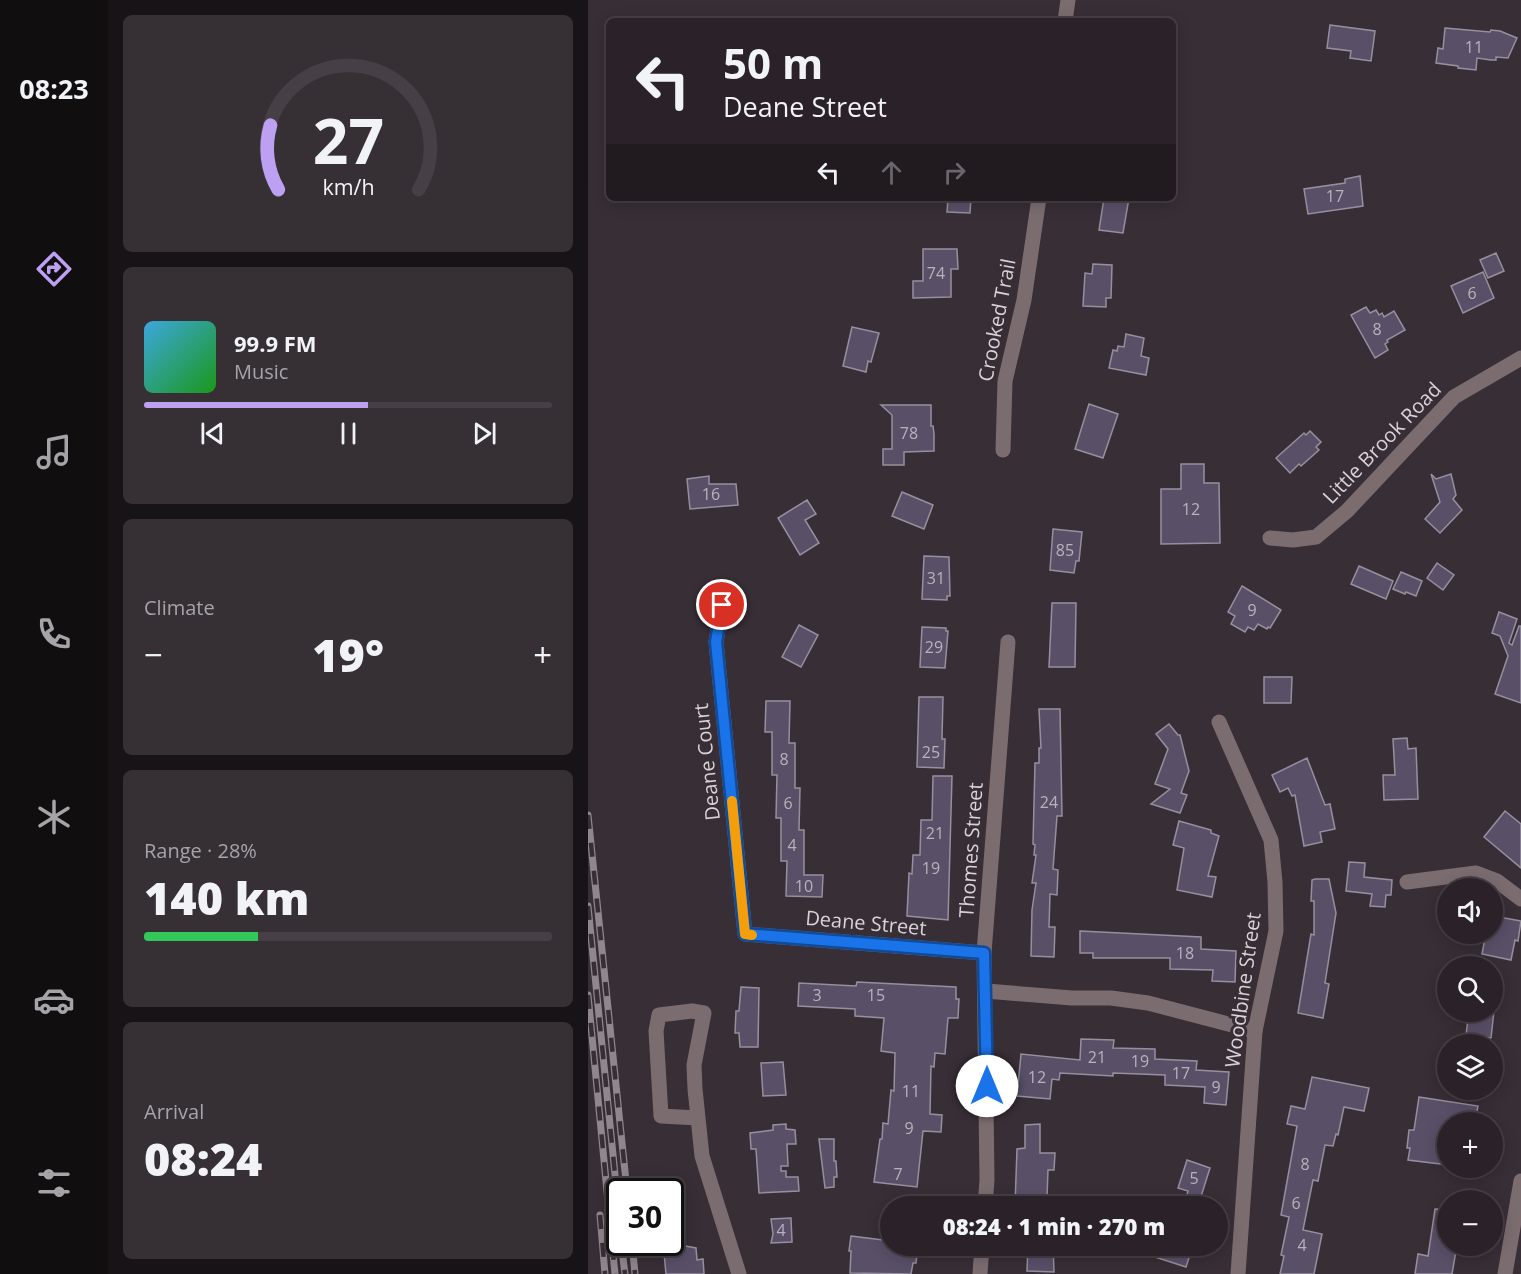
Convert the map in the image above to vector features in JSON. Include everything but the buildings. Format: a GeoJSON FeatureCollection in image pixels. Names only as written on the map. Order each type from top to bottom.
{"type":"FeatureCollection","features":[{"type":"Feature","properties":{"kind":"street"},"geometry":{"type":"LineString","coordinates":[[1065,18],[1068,0]]}},
{"type":"Feature","properties":{"kind":"street","name":"Crooked Trail"},"geometry":{"type":"LineString","coordinates":[[1003,450],[1005,381],[1024,300],[1039,201]]}},
{"type":"Feature","properties":{"kind":"street","name":"Little Brook Road"},"geometry":{"type":"LineString","coordinates":[[1270,538],[1293,540],[1316,537],[1347,511],[1454,397],[1521,358]]}},
{"type":"Feature","properties":{"kind":"street","name":"Deane Court"},"geometry":{"type":"LineString","coordinates":[[725,587],[716,642],[745,934]]}},
{"type":"Feature","properties":{"kind":"street","name":"Thomes Street"},"geometry":{"type":"LineString","coordinates":[[986,1196],[984,953],[1008,642]]}},
{"type":"Feature","properties":{"kind":"street","name":"Woodbine Street"},"geometry":{"type":"LineString","coordinates":[[1220,722],[1270,840],[1275,882],[1276,931],[1255,1031],[1238,1274]]}},
{"type":"Feature","properties":{"kind":"street"},"geometry":{"type":"LineString","coordinates":[[1407,882],[1476,873],[1497,881],[1521,899]]}},
{"type":"Feature","properties":{"kind":"street","name":"Deane Street"},"geometry":{"type":"LineString","coordinates":[[745,934],[984,953]]}},
{"type":"Feature","properties":{"kind":"street"},"geometry":{"type":"LineString","coordinates":[[986,991],[1072,999],[1111,998],[1148,1003],[1255,1031]]}},
{"type":"Feature","properties":{"kind":"street"},"geometry":{"type":"LineString","coordinates":[[698,1118],[661,1116],[656,1031],[659,1014],[692,1011],[704,1013],[694,1065],[702,1156],[740,1274]]}},
{"type":"Feature","properties":{"kind":"street"},"geometry":{"type":"LineString","coordinates":[[1505,1274],[1521,1181]]}},
{"type":"Feature","properties":{"kind":"street"},"geometry":{"type":"LineString","coordinates":[[980,1274],[981,1256]]}},
{"type":"Feature","properties":{"kind":"railway"},"geometry":{"type":"LineString","coordinates":[[588,815],[626,1178]]}},
{"type":"Feature","properties":{"kind":"railway"},"geometry":{"type":"LineString","coordinates":[[588,906],[615,1178]]}},
{"type":"Feature","properties":{"kind":"railway"},"geometry":{"type":"LineString","coordinates":[[588,995],[615,1274]]}},
{"type":"Feature","properties":{"kind":"railway"},"geometry":{"type":"LineString","coordinates":[[600,1215],[605,1274]]}},
{"type":"Feature","properties":{"kind":"railway"},"geometry":{"type":"LineString","coordinates":[[623,1256],[625,1274]]}},
{"type":"Feature","properties":{"kind":"railway"},"geometry":{"type":"LineString","coordinates":[[633,1256],[635,1274]]}},
{"type":"Feature","properties":{"kind":"slow traffic"},"geometry":{"type":"LineString","coordinates":[[732,801],[745,934],[752,935]]}},
{"type":"Feature","properties":{"kind":"route"},"geometry":{"type":"LineString","coordinates":[[722,605],[716,642],[745,934],[984,953],[987,1086]]}}]}
